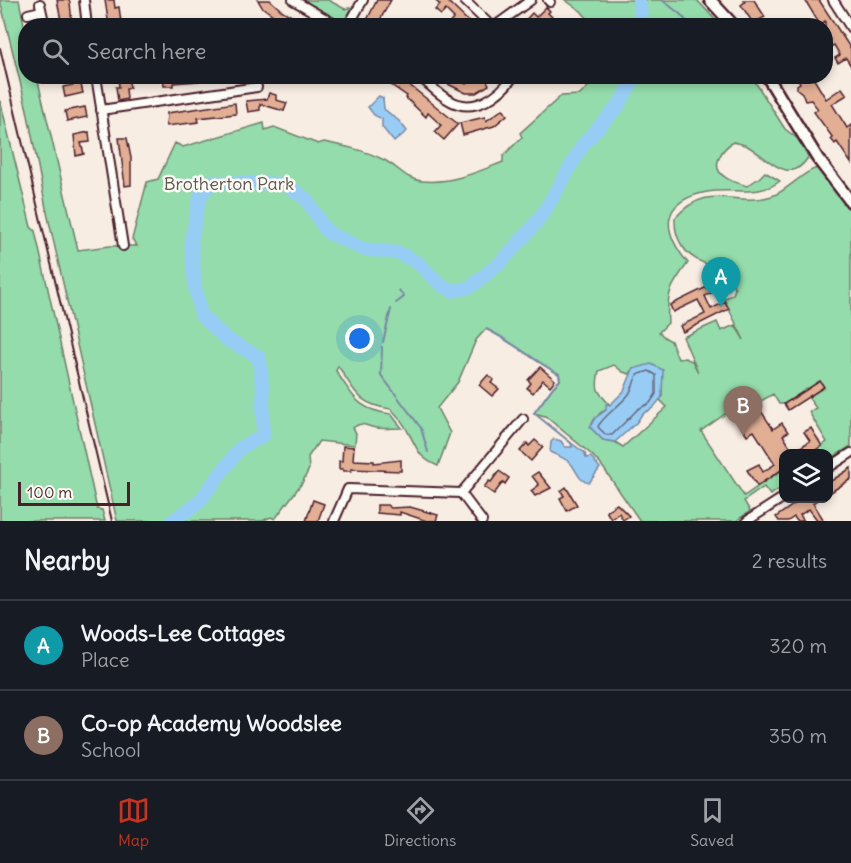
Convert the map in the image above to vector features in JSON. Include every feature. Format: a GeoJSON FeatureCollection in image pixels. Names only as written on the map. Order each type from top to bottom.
{"type":"FeatureCollection","features":[{"type":"Feature","properties":{"kind":"main road"},"geometry":{"type":"LineString","coordinates":[[710,0],[727,18]]}},
{"type":"Feature","properties":{"kind":"main road"},"geometry":{"type":"LineString","coordinates":[[771,84],[818,159],[851,202]]}},
{"type":"Feature","properties":{"kind":"street"},"geometry":{"type":"LineString","coordinates":[[84,0],[87,18]]}},
{"type":"Feature","properties":{"kind":"street"},"geometry":{"type":"LineString","coordinates":[[293,0],[324,18]]}},
{"type":"Feature","properties":{"kind":"street"},"geometry":{"type":"LineString","coordinates":[[353,18],[363,0]]}},
{"type":"Feature","properties":{"kind":"street"},"geometry":{"type":"LineString","coordinates":[[464,0],[484,18]]}},
{"type":"Feature","properties":{"kind":"street"},"geometry":{"type":"LineString","coordinates":[[505,18],[531,0]]}},
{"type":"Feature","properties":{"kind":"street"},"geometry":{"type":"LineString","coordinates":[[833,0],[851,28]]}},
{"type":"Feature","properties":{"kind":"street"},"geometry":{"type":"LineString","coordinates":[[28,14],[40,8],[43,18]]}},
{"type":"Feature","properties":{"kind":"street"},"geometry":{"type":"LineString","coordinates":[[97,84],[123,246]]}},
{"type":"Feature","properties":{"kind":"street"},"geometry":{"type":"LineString","coordinates":[[429,84],[447,99],[465,106],[476,105],[495,97],[508,84]]}},
{"type":"Feature","properties":{"kind":"street"},"geometry":{"type":"LineString","coordinates":[[101,110],[257,87]]}},
{"type":"Feature","properties":{"kind":"street"},"geometry":{"type":"LineString","coordinates":[[461,494],[522,419]]}},
{"type":"Feature","properties":{"kind":"street"},"geometry":{"type":"LineString","coordinates":[[833,465],[851,453]]}},
{"type":"Feature","properties":{"kind":"street"},"geometry":{"type":"LineString","coordinates":[[334,521],[348,489],[461,494],[482,521]]}},
{"type":"Feature","properties":{"kind":"street"},"geometry":{"type":"LineString","coordinates":[[750,520],[779,500]]}},
{"type":"Feature","properties":{"kind":"green space"},"geometry":{"type":"Polygon","coordinates":[[[0,0],[19,0],[23,18],[18,18],[18,73],[0,0]]]}},
{"type":"Feature","properties":{"kind":"green space"},"geometry":{"type":"Polygon","coordinates":[[[305,0],[328,0],[345,9],[353,7],[346,18],[332,18],[304,3],[305,0]]]}},
{"type":"Feature","properties":{"kind":"green space"},"geometry":{"type":"Polygon","coordinates":[[[565,0],[697,0],[714,18],[587,18],[565,0]]]}},
{"type":"Feature","properties":{"kind":"green space","name":"Brotherton Park"},"geometry":{"type":"Polygon","coordinates":[[[21,84],[39,84],[78,250],[110,246],[137,246],[132,239],[147,182],[158,179],[175,143],[183,147],[264,123],[265,130],[274,127],[318,144],[324,142],[368,153],[416,180],[443,181],[503,162],[503,156],[522,137],[520,133],[561,96],[580,95],[590,84],[756,84],[785,129],[798,139],[809,156],[794,170],[786,170],[744,145],[733,142],[721,154],[718,163],[720,173],[727,179],[747,186],[765,172],[780,181],[754,191],[716,191],[692,196],[680,202],[673,210],[670,228],[673,239],[688,263],[671,290],[668,323],[659,332],[671,341],[678,359],[685,358],[692,361],[698,372],[683,337],[717,322],[721,331],[735,325],[744,340],[724,299],[733,294],[735,289],[730,278],[722,269],[697,260],[686,251],[676,233],[675,218],[699,200],[722,197],[758,199],[772,196],[809,172],[820,168],[851,207],[851,446],[833,457],[833,449],[817,449],[827,442],[809,412],[816,408],[808,397],[824,387],[820,381],[784,404],[779,404],[773,394],[756,404],[751,396],[701,431],[744,496],[779,472],[779,489],[770,495],[764,487],[744,501],[750,511],[736,521],[640,521],[592,455],[545,416],[534,413],[560,380],[559,374],[486,329],[476,340],[458,382],[437,408],[450,433],[438,466],[422,456],[402,422],[391,409],[364,400],[354,390],[338,366],[336,371],[358,401],[371,409],[391,414],[402,428],[379,428],[359,424],[353,428],[356,433],[355,445],[319,441],[308,457],[309,469],[302,483],[275,519],[271,517],[262,521],[117,521],[46,208],[21,84]],[[614,365],[599,371],[598,390],[610,405],[600,413],[590,427],[603,440],[615,442],[623,447],[667,407],[659,399],[662,397],[661,378],[633,369],[630,374],[614,365]]]}},
{"type":"Feature","properties":{"kind":"green space"},"geometry":{"type":"Polygon","coordinates":[[[0,100],[31,227],[35,231],[97,509],[102,510],[105,521],[0,521],[0,100]]]}},
{"type":"Feature","properties":{"kind":"water"},"geometry":{"type":"Polygon","coordinates":[[[379,96],[383,98],[384,109],[407,131],[394,142],[382,127],[382,119],[374,115],[368,107],[379,96]]]}},
{"type":"Feature","properties":{"kind":"water"},"geometry":{"type":"Polygon","coordinates":[[[651,364],[663,370],[662,397],[615,442],[603,440],[590,427],[595,418],[606,410],[606,404],[610,405],[624,391],[633,369],[651,364]]]}},
{"type":"Feature","properties":{"kind":"water"},"geometry":{"type":"Polygon","coordinates":[[[554,439],[561,441],[565,447],[572,447],[571,443],[585,453],[586,458],[591,457],[600,468],[589,483],[580,478],[567,461],[550,452],[551,442],[554,439]]]}},
{"type":"Feature","properties":{"kind":"building"},"geometry":{"type":"Polygon","coordinates":[[[57,0],[68,0],[71,18],[60,18],[57,0]]]}},
{"type":"Feature","properties":{"kind":"building"},"geometry":{"type":"Polygon","coordinates":[[[105,0],[114,0],[115,8],[119,7],[120,18],[108,18],[105,0]]]}},
{"type":"Feature","properties":{"kind":"building"},"geometry":{"type":"Polygon","coordinates":[[[258,0],[270,0],[295,18],[277,18],[262,7],[258,0]]]}},
{"type":"Feature","properties":{"kind":"building"},"geometry":{"type":"Polygon","coordinates":[[[377,0],[391,0],[381,18],[368,18],[377,0]]]}},
{"type":"Feature","properties":{"kind":"building"},"geometry":{"type":"Polygon","coordinates":[[[435,0],[446,0],[465,18],[454,18],[446,10],[441,15],[435,10],[440,5],[435,0]]]}},
{"type":"Feature","properties":{"kind":"building"},"geometry":{"type":"Polygon","coordinates":[[[743,0],[754,0],[765,17],[750,18],[741,5],[745,2],[743,0]]]}},
{"type":"Feature","properties":{"kind":"building"},"geometry":{"type":"Polygon","coordinates":[[[805,0],[819,0],[831,18],[816,18],[805,0]]]}},
{"type":"Feature","properties":{"kind":"building"},"geometry":{"type":"Polygon","coordinates":[[[546,7],[553,18],[527,18],[532,13],[536,17],[546,7]]]}},
{"type":"Feature","properties":{"kind":"building"},"geometry":{"type":"Polygon","coordinates":[[[833,21],[851,49],[851,66],[846,58],[838,63],[835,58],[840,55],[834,45],[833,21]]]}},
{"type":"Feature","properties":{"kind":"building"},"geometry":{"type":"Polygon","coordinates":[[[81,84],[83,93],[65,97],[63,87],[81,84]]]}},
{"type":"Feature","properties":{"kind":"building"},"geometry":{"type":"Polygon","coordinates":[[[119,84],[129,84],[130,88],[126,89],[127,99],[118,101],[116,87],[119,87],[119,84]]]}},
{"type":"Feature","properties":{"kind":"building"},"geometry":{"type":"Polygon","coordinates":[[[390,84],[408,84],[458,124],[444,140],[435,132],[441,125],[428,113],[426,117],[406,98],[407,96],[390,84]]]}},
{"type":"Feature","properties":{"kind":"building"},"geometry":{"type":"Polygon","coordinates":[[[448,84],[489,85],[476,93],[466,93],[448,84]]]}},
{"type":"Feature","properties":{"kind":"building"},"geometry":{"type":"Polygon","coordinates":[[[817,84],[826,99],[842,88],[847,95],[832,104],[847,128],[851,125],[851,163],[837,142],[835,144],[831,139],[833,138],[814,112],[818,109],[811,100],[805,101],[797,85],[817,84]]]}},
{"type":"Feature","properties":{"kind":"building"},"geometry":{"type":"Polygon","coordinates":[[[269,93],[276,95],[276,100],[287,103],[284,111],[260,104],[260,110],[248,112],[246,101],[267,99],[269,93]]]}},
{"type":"Feature","properties":{"kind":"building"},"geometry":{"type":"Polygon","coordinates":[[[235,103],[236,114],[198,118],[199,122],[166,126],[167,113],[235,103]]]}},
{"type":"Feature","properties":{"kind":"building"},"geometry":{"type":"Polygon","coordinates":[[[85,107],[87,117],[67,121],[65,111],[85,107]]]}},
{"type":"Feature","properties":{"kind":"building"},"geometry":{"type":"Polygon","coordinates":[[[503,109],[507,115],[494,126],[463,135],[460,123],[485,117],[486,121],[503,109]]]}},
{"type":"Feature","properties":{"kind":"building"},"geometry":{"type":"Polygon","coordinates":[[[89,132],[90,142],[81,143],[84,154],[76,156],[74,135],[89,132]]]}},
{"type":"Feature","properties":{"kind":"building"},"geometry":{"type":"Polygon","coordinates":[[[119,138],[127,138],[131,158],[131,185],[125,186],[119,138]]]}},
{"type":"Feature","properties":{"kind":"building"},"geometry":{"type":"Polygon","coordinates":[[[715,283],[719,289],[705,296],[711,309],[725,302],[729,309],[683,332],[680,326],[705,314],[698,300],[673,312],[670,305],[715,283]]]}},
{"type":"Feature","properties":{"kind":"building"},"geometry":{"type":"Polygon","coordinates":[[[540,367],[555,380],[550,386],[543,380],[533,393],[527,388],[531,383],[528,380],[540,367]]]}},
{"type":"Feature","properties":{"kind":"building"},"geometry":{"type":"Polygon","coordinates":[[[488,375],[494,380],[491,383],[499,389],[492,396],[479,385],[488,375]]]}},
{"type":"Feature","properties":{"kind":"building"},"geometry":{"type":"Polygon","coordinates":[[[820,381],[824,387],[788,410],[784,404],[820,381]]]}},
{"type":"Feature","properties":{"kind":"building"},"geometry":{"type":"Polygon","coordinates":[[[751,396],[773,429],[782,423],[788,432],[783,435],[791,449],[779,449],[779,472],[757,486],[747,470],[759,464],[763,472],[775,464],[754,431],[747,435],[741,426],[748,421],[737,404],[751,396]]]}},
{"type":"Feature","properties":{"kind":"building"},"geometry":{"type":"Polygon","coordinates":[[[811,428],[822,446],[817,449],[798,449],[810,441],[804,432],[811,428]]]}},
{"type":"Feature","properties":{"kind":"building"},"geometry":{"type":"Polygon","coordinates":[[[535,440],[543,447],[531,461],[520,451],[527,443],[529,446],[535,440]]]}},
{"type":"Feature","properties":{"kind":"building"},"geometry":{"type":"Polygon","coordinates":[[[343,446],[354,447],[353,460],[374,461],[374,463],[401,460],[401,471],[351,469],[351,471],[343,471],[339,469],[339,461],[342,461],[343,446]]]}},
{"type":"Feature","properties":{"kind":"building"},"geometry":{"type":"Polygon","coordinates":[[[851,468],[851,479],[833,491],[833,480],[851,468]]]}},
{"type":"Feature","properties":{"kind":"building"},"geometry":{"type":"Polygon","coordinates":[[[499,471],[509,478],[494,494],[484,487],[499,471]]]}},
{"type":"Feature","properties":{"kind":"building"},"geometry":{"type":"Polygon","coordinates":[[[538,472],[551,488],[535,496],[531,491],[539,485],[532,476],[538,472]]]}},
{"type":"Feature","properties":{"kind":"building"},"geometry":{"type":"Polygon","coordinates":[[[566,487],[577,505],[567,511],[560,498],[564,496],[561,491],[566,487]]]}},
{"type":"Feature","properties":{"kind":"building"},"geometry":{"type":"Polygon","coordinates":[[[313,500],[324,504],[318,521],[306,521],[313,500]]]}},
{"type":"Feature","properties":{"kind":"building"},"geometry":{"type":"Polygon","coordinates":[[[796,503],[813,503],[823,519],[818,521],[809,509],[800,515],[804,521],[797,521],[794,517],[788,521],[779,521],[776,517],[796,503]]]}},
{"type":"Feature","properties":{"kind":"building"},"geometry":{"type":"Polygon","coordinates":[[[617,504],[629,516],[623,520],[619,513],[611,519],[606,511],[617,504]]]}},
{"type":"Feature","properties":{"kind":"building"},"geometry":{"type":"Polygon","coordinates":[[[377,505],[387,505],[391,508],[410,507],[438,515],[436,521],[427,521],[400,512],[400,515],[377,513],[377,505]]]}},
{"type":"Feature","properties":{"kind":"waterway"},"geometry":{"type":"LineString","coordinates":[[639,0],[641,18]]}},
{"type":"Feature","properties":{"kind":"waterway"},"geometry":{"type":"LineString","coordinates":[[662,0],[684,18]]}},
{"type":"Feature","properties":{"kind":"waterway"},"geometry":{"type":"LineString","coordinates":[[172,521],[198,503],[240,448],[263,436],[263,390],[259,357],[226,339],[201,315],[195,287],[191,241],[200,196],[212,182],[285,184],[306,199],[327,232],[363,249],[399,253],[418,263],[440,284],[453,291],[470,287],[500,263],[531,229],[544,212],[584,143],[618,106],[631,84]]}},
{"type":"Feature","properties":{"kind":"waterway"},"geometry":{"type":"LineString","coordinates":[[396,303],[404,297],[399,290]]}},
{"type":"Feature","properties":{"kind":"waterway"},"geometry":{"type":"LineString","coordinates":[[383,342],[391,309]]}},
{"type":"Feature","properties":{"kind":"waterway"},"geometry":{"type":"LineString","coordinates":[[486,329],[559,374],[560,380],[534,413],[571,443]]}},
{"type":"Feature","properties":{"kind":"waterway"},"geometry":{"type":"LineString","coordinates":[[382,347],[381,375],[421,428],[428,452]]}},
{"type":"Feature","properties":{"kind":"railway"},"geometry":{"type":"LineString","coordinates":[[0,48],[112,521]]}},
{"type":"Feature","properties":{"kind":"place","name":"Woods-Lee Cottages"},"geometry":{"type":"Point","coordinates":[721,307]}},
{"type":"Feature","properties":{"kind":"place","name":"Co-op Academy Woodslee"},"geometry":{"type":"Point","coordinates":[743,436]}}]}
